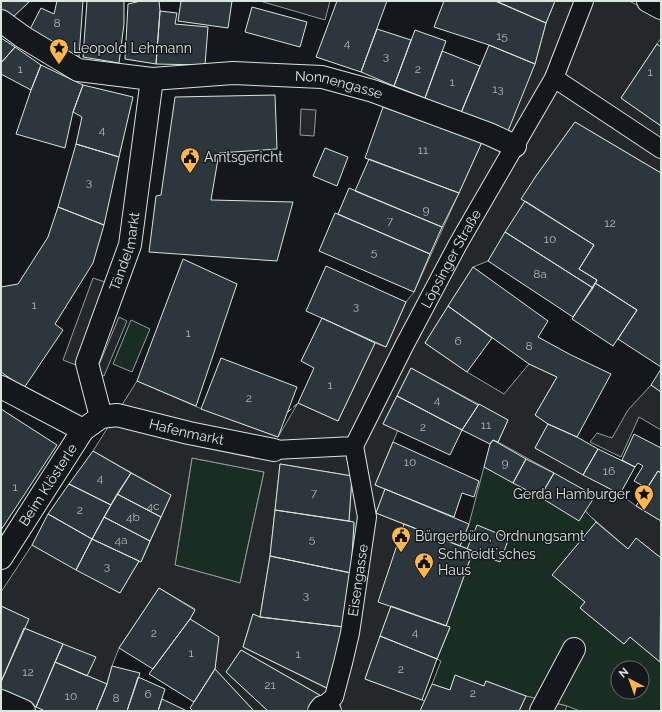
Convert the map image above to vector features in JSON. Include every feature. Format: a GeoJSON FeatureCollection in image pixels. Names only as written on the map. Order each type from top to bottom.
{"type":"FeatureCollection","features":[{"type":"Feature","properties":{"kind":"street","name":"Löpsinger Straße"},"geometry":{"type":"LineString","coordinates":[[354,446],[400,353],[458,244],[554,78],[584,1]]}},
{"type":"Feature","properties":{"kind":"street"},"geometry":{"type":"LineString","coordinates":[[648,1],[661,8]]}},
{"type":"Feature","properties":{"kind":"street","name":"Nonnengasse"},"geometry":{"type":"LineString","coordinates":[[1,20],[23,37],[78,70],[152,79],[233,73],[322,77],[374,91],[489,134],[515,146]]}},
{"type":"Feature","properties":{"kind":"street"},"geometry":{"type":"LineString","coordinates":[[554,78],[661,149]]}},
{"type":"Feature","properties":{"kind":"street","name":"Tändelmarkt"},"geometry":{"type":"LineString","coordinates":[[101,417],[87,363],[130,245],[152,79]]}},
{"type":"Feature","properties":{"kind":"street"},"geometry":{"type":"LineString","coordinates":[[1,387],[83,430]]}},
{"type":"Feature","properties":{"kind":"street","name":"Hafenmarkt"},"geometry":{"type":"LineString","coordinates":[[101,417],[117,415],[274,450]]}},
{"type":"Feature","properties":{"kind":"street","name":"Beim Klösterle"},"geometry":{"type":"LineString","coordinates":[[1,558],[83,430],[101,417]]}},
{"type":"Feature","properties":{"kind":"street"},"geometry":{"type":"LineString","coordinates":[[274,450],[354,446]]}},
{"type":"Feature","properties":{"kind":"street","name":"Eisengasse"},"geometry":{"type":"LineString","coordinates":[[324,710],[334,697],[350,633],[367,517],[354,446]]}},
{"type":"Feature","properties":{"kind":"street"},"geometry":{"type":"LineString","coordinates":[[541,711],[574,649]]}},
{"type":"Feature","properties":{"kind":"street"},"geometry":{"type":"LineString","coordinates":[[1,700],[24,711]]}},
{"type":"Feature","properties":{"kind":"green space"},"geometry":{"type":"Polygon","coordinates":[[[131,320],[150,329],[132,372],[113,364],[131,320]]]}},
{"type":"Feature","properties":{"kind":"green space"},"geometry":{"type":"Polygon","coordinates":[[[192,458],[264,472],[240,583],[175,565],[192,458]]]}},
{"type":"Feature","properties":{"kind":"green space"},"geometry":{"type":"Polygon","coordinates":[[[484,467],[585,511],[596,522],[553,575],[585,602],[580,608],[624,644],[630,637],[660,662],[661,661],[661,711],[580,711],[567,706],[526,696],[486,681],[484,686],[455,676],[450,690],[432,684],[441,661],[437,659],[450,628],[446,626],[473,551],[460,546],[469,524],[484,467]]]}},
{"type":"Feature","properties":{"kind":"shaded area"},"geometry":{"type":"Polygon","coordinates":[[[260,1],[330,1],[325,20],[260,1]]]}},
{"type":"Feature","properties":{"kind":"shaded area"},"geometry":{"type":"Polygon","coordinates":[[[555,1],[629,1],[661,17],[661,38],[621,98],[661,126],[661,173],[575,122],[536,176],[522,199],[525,201],[488,261],[473,267],[425,343],[467,372],[504,394],[529,364],[557,377],[535,415],[548,424],[535,448],[620,494],[636,506],[661,521],[661,558],[637,539],[628,549],[589,515],[554,473],[498,442],[508,420],[411,368],[383,424],[398,430],[375,485],[385,489],[376,513],[404,524],[391,606],[365,679],[425,701],[420,711],[314,711],[323,697],[241,650],[226,672],[268,711],[254,711],[215,669],[218,637],[190,619],[195,609],[159,588],[119,648],[107,684],[87,676],[63,644],[24,628],[28,619],[1,606],[1,592],[32,545],[120,593],[139,561],[141,562],[171,495],[93,451],[137,381],[202,409],[278,437],[298,403],[338,421],[375,343],[386,347],[406,302],[414,292],[482,142],[535,64],[546,23],[555,1]],[[192,458],[175,565],[240,583],[264,472],[192,458]],[[280,464],[270,556],[260,617],[253,614],[243,647],[330,690],[351,573],[354,523],[349,521],[352,476],[280,464]]]}},
{"type":"Feature","properties":{"kind":"shaded area"},"geometry":{"type":"Polygon","coordinates":[[[301,109],[316,110],[314,136],[300,135],[301,109]]]}},
{"type":"Feature","properties":{"kind":"shaded area"},"geometry":{"type":"Polygon","coordinates":[[[93,278],[111,284],[81,367],[63,360],[93,278]]]}},
{"type":"Feature","properties":{"kind":"shaded area"},"geometry":{"type":"Polygon","coordinates":[[[119,317],[127,321],[104,376],[96,372],[119,317]]]}},
{"type":"Feature","properties":{"kind":"shaded area"},"geometry":{"type":"Polygon","coordinates":[[[651,385],[661,392],[661,430],[639,417],[621,457],[590,442],[597,433],[612,438],[628,410],[651,385]]]}},
{"type":"Feature","properties":{"kind":"shaded area"},"geometry":{"type":"Polygon","coordinates":[[[526,696],[567,706],[565,711],[519,711],[526,696]]]}},
{"type":"Feature","properties":{"kind":"building"},"geometry":{"type":"Polygon","coordinates":[[[1,1],[30,1],[12,18],[1,10],[1,1]]]}},
{"type":"Feature","properties":{"kind":"building"},"geometry":{"type":"Polygon","coordinates":[[[57,1],[83,1],[79,57],[28,33],[41,8],[54,14],[57,1]]]}},
{"type":"Feature","properties":{"kind":"building"},"geometry":{"type":"Polygon","coordinates":[[[87,1],[124,1],[124,24],[119,63],[83,57],[87,1]]]}},
{"type":"Feature","properties":{"kind":"building"},"geometry":{"type":"Polygon","coordinates":[[[141,1],[159,1],[160,11],[156,64],[125,59],[128,4],[141,1]]]}},
{"type":"Feature","properties":{"kind":"building"},"geometry":{"type":"Polygon","coordinates":[[[181,1],[232,1],[228,28],[178,21],[181,1]]]}},
{"type":"Feature","properties":{"kind":"building"},"geometry":{"type":"Polygon","coordinates":[[[337,1],[387,1],[361,72],[316,57],[337,1]]]}},
{"type":"Feature","properties":{"kind":"building"},"geometry":{"type":"Polygon","coordinates":[[[444,1],[495,1],[546,23],[535,64],[489,45],[434,27],[444,1]]]}},
{"type":"Feature","properties":{"kind":"building"},"geometry":{"type":"Polygon","coordinates":[[[496,1],[555,1],[546,23],[496,1]]]}},
{"type":"Feature","properties":{"kind":"building"},"geometry":{"type":"Polygon","coordinates":[[[252,7],[307,22],[300,47],[245,32],[252,7]]]}},
{"type":"Feature","properties":{"kind":"building"},"geometry":{"type":"Polygon","coordinates":[[[160,11],[177,13],[175,24],[208,27],[205,65],[156,64],[160,11]]]}},
{"type":"Feature","properties":{"kind":"building"},"geometry":{"type":"Polygon","coordinates":[[[377,29],[411,40],[394,86],[361,72],[377,29]]]}},
{"type":"Feature","properties":{"kind":"building"},"geometry":{"type":"Polygon","coordinates":[[[415,30],[446,41],[425,98],[394,86],[415,30]]]}},
{"type":"Feature","properties":{"kind":"building"},"geometry":{"type":"Polygon","coordinates":[[[1,38],[15,47],[1,63],[1,38]]]}},
{"type":"Feature","properties":{"kind":"building"},"geometry":{"type":"Polygon","coordinates":[[[657,44],[661,47],[661,126],[621,98],[657,44]]]}},
{"type":"Feature","properties":{"kind":"building"},"geometry":{"type":"Polygon","coordinates":[[[489,45],[535,64],[508,131],[461,113],[489,45]]]}},
{"type":"Feature","properties":{"kind":"building"},"geometry":{"type":"Polygon","coordinates":[[[15,47],[41,65],[31,90],[1,74],[1,63],[15,47]]]}},
{"type":"Feature","properties":{"kind":"building"},"geometry":{"type":"Polygon","coordinates":[[[442,51],[480,66],[461,113],[425,98],[442,51]]]}},
{"type":"Feature","properties":{"kind":"building"},"geometry":{"type":"Polygon","coordinates":[[[41,65],[83,85],[73,112],[65,148],[16,134],[41,65]]]}},
{"type":"Feature","properties":{"kind":"building"},"geometry":{"type":"Polygon","coordinates":[[[83,85],[133,97],[119,157],[76,144],[82,117],[73,112],[83,85]]]}},
{"type":"Feature","properties":{"kind":"building","name":"Amtsgericht"},"geometry":{"type":"Polygon","coordinates":[[[275,95],[277,149],[219,153],[211,200],[293,202],[277,261],[149,252],[156,196],[161,195],[175,97],[275,95]]]}},
{"type":"Feature","properties":{"kind":"building"},"geometry":{"type":"Polygon","coordinates":[[[383,107],[482,142],[459,193],[365,158],[383,107]]]}},
{"type":"Feature","properties":{"kind":"building"},"geometry":{"type":"Polygon","coordinates":[[[575,122],[661,173],[661,367],[618,339],[637,310],[595,283],[597,280],[579,269],[594,245],[521,199],[575,122]]]}},
{"type":"Feature","properties":{"kind":"building"},"geometry":{"type":"Polygon","coordinates":[[[76,144],[119,157],[104,225],[58,207],[76,144]]]}},
{"type":"Feature","properties":{"kind":"building"},"geometry":{"type":"Polygon","coordinates":[[[325,148],[348,157],[337,186],[313,176],[325,148]]]}},
{"type":"Feature","properties":{"kind":"building"},"geometry":{"type":"Polygon","coordinates":[[[369,159],[459,193],[442,227],[355,191],[369,159]]]}},
{"type":"Feature","properties":{"kind":"building"},"geometry":{"type":"Polygon","coordinates":[[[349,188],[442,227],[430,254],[338,214],[349,188]]]}},
{"type":"Feature","properties":{"kind":"building"},"geometry":{"type":"Polygon","coordinates":[[[525,201],[594,245],[579,269],[597,280],[593,288],[505,232],[525,201]]]}},
{"type":"Feature","properties":{"kind":"building"},"geometry":{"type":"Polygon","coordinates":[[[58,207],[104,225],[93,263],[55,324],[63,330],[24,388],[1,372],[1,287],[18,284],[48,237],[58,207]]]}},
{"type":"Feature","properties":{"kind":"building"},"geometry":{"type":"Polygon","coordinates":[[[335,213],[430,254],[414,292],[319,251],[335,213]]]}},
{"type":"Feature","properties":{"kind":"building"},"geometry":{"type":"Polygon","coordinates":[[[505,232],[593,288],[573,317],[488,261],[505,232]]]}},
{"type":"Feature","properties":{"kind":"building"},"geometry":{"type":"Polygon","coordinates":[[[183,259],[237,284],[196,406],[137,381],[183,259]]]}},
{"type":"Feature","properties":{"kind":"building"},"geometry":{"type":"Polygon","coordinates":[[[326,266],[406,302],[386,347],[306,311],[326,266]]]}},
{"type":"Feature","properties":{"kind":"building"},"geometry":{"type":"Polygon","coordinates":[[[473,267],[548,321],[538,337],[611,374],[577,437],[548,424],[535,415],[557,377],[529,364],[448,306],[473,267]]]}},
{"type":"Feature","properties":{"kind":"building"},"geometry":{"type":"Polygon","coordinates":[[[595,283],[637,310],[613,346],[572,319],[595,283]]]}},
{"type":"Feature","properties":{"kind":"building"},"geometry":{"type":"Polygon","coordinates":[[[448,306],[492,338],[467,372],[425,343],[448,306]]]}},
{"type":"Feature","properties":{"kind":"building"},"geometry":{"type":"Polygon","coordinates":[[[322,318],[375,343],[338,421],[298,403],[314,368],[301,361],[322,318]]]}},
{"type":"Feature","properties":{"kind":"building"},"geometry":{"type":"Polygon","coordinates":[[[221,358],[297,387],[278,437],[201,409],[221,358]]]}},
{"type":"Feature","properties":{"kind":"building"},"geometry":{"type":"Polygon","coordinates":[[[411,368],[478,405],[479,404],[462,430],[397,396],[411,368]]]}},
{"type":"Feature","properties":{"kind":"building"},"geometry":{"type":"Polygon","coordinates":[[[661,369],[661,392],[651,385],[661,369]]]}},
{"type":"Feature","properties":{"kind":"building"},"geometry":{"type":"Polygon","coordinates":[[[397,396],[462,430],[450,455],[383,424],[397,396]]]}},
{"type":"Feature","properties":{"kind":"building"},"geometry":{"type":"Polygon","coordinates":[[[479,404],[508,420],[498,442],[493,440],[490,444],[462,430],[479,404]]]}},
{"type":"Feature","properties":{"kind":"building"},"geometry":{"type":"Polygon","coordinates":[[[1,409],[57,445],[1,530],[1,409]]]}},
{"type":"Feature","properties":{"kind":"building"},"geometry":{"type":"Polygon","coordinates":[[[548,424],[577,437],[598,449],[583,475],[535,448],[548,424]]]}},
{"type":"Feature","properties":{"kind":"building"},"geometry":{"type":"Polygon","coordinates":[[[634,434],[661,448],[661,473],[658,471],[647,488],[634,481],[643,466],[638,463],[635,467],[622,460],[634,434]]]}},
{"type":"Feature","properties":{"kind":"building"},"geometry":{"type":"Polygon","coordinates":[[[493,440],[526,459],[513,483],[484,467],[490,444],[493,440]]]}},
{"type":"Feature","properties":{"kind":"building"},"geometry":{"type":"Polygon","coordinates":[[[393,442],[479,481],[474,497],[462,493],[454,517],[375,485],[393,442]]]}},
{"type":"Feature","properties":{"kind":"building"},"geometry":{"type":"Polygon","coordinates":[[[598,449],[635,467],[620,494],[583,475],[598,449]]]}},
{"type":"Feature","properties":{"kind":"building"},"geometry":{"type":"Polygon","coordinates":[[[93,451],[131,473],[111,505],[69,484],[93,451]]]}},
{"type":"Feature","properties":{"kind":"building"},"geometry":{"type":"Polygon","coordinates":[[[526,459],[554,473],[540,497],[513,483],[526,459]]]}},
{"type":"Feature","properties":{"kind":"building"},"geometry":{"type":"Polygon","coordinates":[[[280,464],[352,476],[349,521],[275,510],[280,464]]]}},
{"type":"Feature","properties":{"kind":"building"},"geometry":{"type":"Polygon","coordinates":[[[658,471],[661,473],[661,521],[636,506],[658,471]]]}},
{"type":"Feature","properties":{"kind":"building"},"geometry":{"type":"Polygon","coordinates":[[[131,473],[171,495],[161,517],[117,494],[131,473]]]}},
{"type":"Feature","properties":{"kind":"building"},"geometry":{"type":"Polygon","coordinates":[[[554,473],[595,496],[579,521],[540,497],[554,473]]]}},
{"type":"Feature","properties":{"kind":"building"},"geometry":{"type":"Polygon","coordinates":[[[69,484],[111,505],[92,539],[48,514],[69,484]]]}},
{"type":"Feature","properties":{"kind":"building"},"geometry":{"type":"Polygon","coordinates":[[[385,489],[469,524],[460,546],[376,513],[385,489]]]}},
{"type":"Feature","properties":{"kind":"building"},"geometry":{"type":"Polygon","coordinates":[[[117,494],[161,517],[150,541],[104,517],[117,494]]]}},
{"type":"Feature","properties":{"kind":"building"},"geometry":{"type":"Polygon","coordinates":[[[275,510],[354,522],[351,573],[270,556],[275,510]]]}},
{"type":"Feature","properties":{"kind":"building"},"geometry":{"type":"Polygon","coordinates":[[[48,514],[92,539],[76,570],[32,545],[48,514]]]}},
{"type":"Feature","properties":{"kind":"building"},"geometry":{"type":"Polygon","coordinates":[[[104,517],[150,541],[141,562],[92,539],[104,517]]]}},
{"type":"Feature","properties":{"kind":"building"},"geometry":{"type":"Polygon","coordinates":[[[596,522],[628,549],[636,538],[661,558],[660,662],[630,637],[624,644],[580,608],[585,602],[552,575],[596,522]]]}},
{"type":"Feature","properties":{"kind":"building","name":"Schneidt´sches Haus"},"geometry":{"type":"Polygon","coordinates":[[[404,524],[473,551],[446,626],[378,602],[404,524]]]}},
{"type":"Feature","properties":{"kind":"building"},"geometry":{"type":"Polygon","coordinates":[[[477,525],[509,538],[500,562],[467,549],[477,525]]]}},
{"type":"Feature","properties":{"kind":"building"},"geometry":{"type":"Polygon","coordinates":[[[92,539],[139,561],[120,593],[76,570],[92,539]]]}},
{"type":"Feature","properties":{"kind":"building"},"geometry":{"type":"Polygon","coordinates":[[[270,556],[351,573],[344,627],[260,617],[270,556]]]}},
{"type":"Feature","properties":{"kind":"building"},"geometry":{"type":"Polygon","coordinates":[[[159,588],[195,610],[153,669],[119,648],[159,588]]]}},
{"type":"Feature","properties":{"kind":"building"},"geometry":{"type":"Polygon","coordinates":[[[1,606],[29,619],[1,682],[1,606]]]}},
{"type":"Feature","properties":{"kind":"building"},"geometry":{"type":"Polygon","coordinates":[[[391,606],[450,627],[437,659],[380,636],[391,606]]]}},
{"type":"Feature","properties":{"kind":"building"},"geometry":{"type":"Polygon","coordinates":[[[253,614],[260,617],[344,627],[331,690],[243,647],[253,614]]]}},
{"type":"Feature","properties":{"kind":"building"},"geometry":{"type":"Polygon","coordinates":[[[190,619],[219,637],[215,669],[194,702],[149,674],[190,619]]]}},
{"type":"Feature","properties":{"kind":"building"},"geometry":{"type":"Polygon","coordinates":[[[24,628],[63,644],[36,707],[1,692],[1,682],[24,628]]]}},
{"type":"Feature","properties":{"kind":"building"},"geometry":{"type":"Polygon","coordinates":[[[380,636],[437,659],[422,700],[365,679],[380,636]]]}},
{"type":"Feature","properties":{"kind":"building"},"geometry":{"type":"Polygon","coordinates":[[[63,644],[96,657],[87,676],[55,662],[63,644]]]}},
{"type":"Feature","properties":{"kind":"building"},"geometry":{"type":"Polygon","coordinates":[[[241,650],[323,697],[314,711],[268,711],[226,672],[241,650]]]}},
{"type":"Feature","properties":{"kind":"building"},"geometry":{"type":"Polygon","coordinates":[[[55,662],[107,684],[96,711],[45,711],[36,707],[55,662]]]}},
{"type":"Feature","properties":{"kind":"building"},"geometry":{"type":"Polygon","coordinates":[[[112,666],[140,673],[127,711],[96,711],[107,684],[112,666]]]}},
{"type":"Feature","properties":{"kind":"building"},"geometry":{"type":"Polygon","coordinates":[[[215,669],[254,711],[193,711],[190,708],[215,669]]]}},
{"type":"Feature","properties":{"kind":"building"},"geometry":{"type":"Polygon","coordinates":[[[455,675],[484,686],[486,681],[526,696],[519,711],[420,711],[432,684],[450,690],[455,675]]]}},
{"type":"Feature","properties":{"kind":"building"},"geometry":{"type":"Polygon","coordinates":[[[138,677],[165,689],[158,711],[127,711],[138,677]]]}},
{"type":"Feature","properties":{"kind":"building"},"geometry":{"type":"Polygon","coordinates":[[[162,699],[187,711],[158,711],[162,699]]]}},
{"type":"Feature","properties":{"kind":"fence"},"geometry":{"type":"LineString","coordinates":[[288,412],[298,403]]}},
{"type":"Feature","properties":{"kind":"place","name":"Leopold Lehmann"},"geometry":{"type":"Point","coordinates":[59,65]}},
{"type":"Feature","properties":{"kind":"place","name":"Amtsgericht"},"geometry":{"type":"Point","coordinates":[190,174]}},
{"type":"Feature","properties":{"kind":"place","name":"Gerda Hamburger"},"geometry":{"type":"Point","coordinates":[644,511]}},
{"type":"Feature","properties":{"kind":"place","name":"Bürgerbüro, Ordnungsamt"},"geometry":{"type":"Point","coordinates":[401,553]}},
{"type":"Feature","properties":{"kind":"place","name":"Schneidt´sches Haus"},"geometry":{"type":"Point","coordinates":[424,579]}}]}
